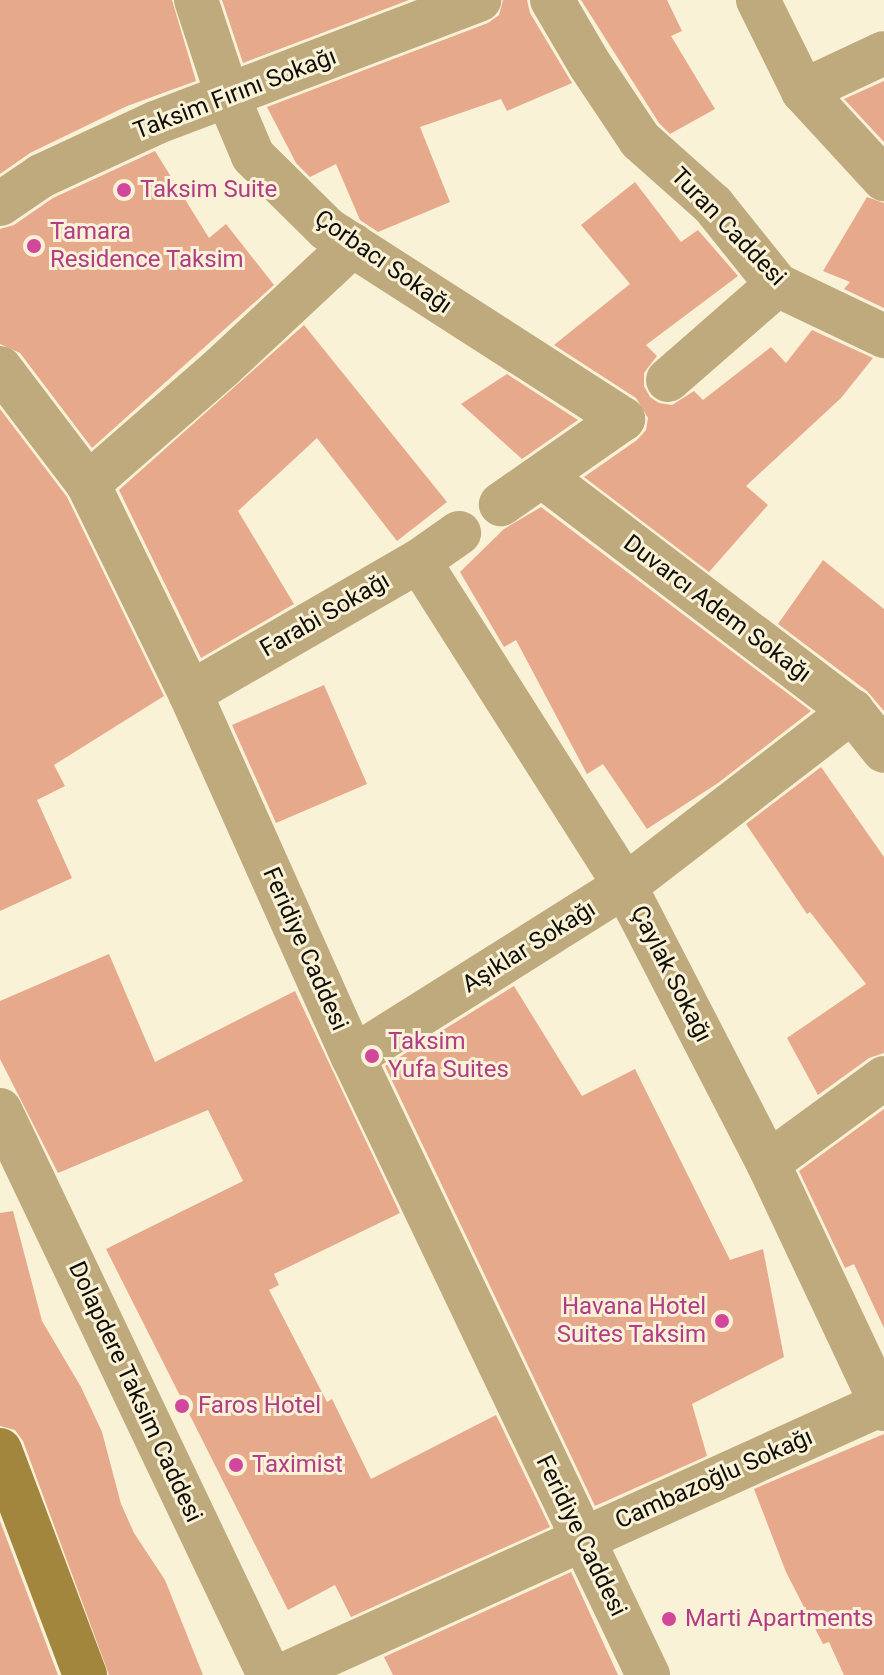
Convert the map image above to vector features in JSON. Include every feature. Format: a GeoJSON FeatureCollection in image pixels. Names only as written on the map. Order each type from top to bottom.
{"type":"FeatureCollection","features":[{"type":"Feature","properties":{"kind":"main road"},"geometry":{"type":"LineString","coordinates":[[0,1450],[85,1675]]}},
{"type":"Feature","properties":{"kind":"street","name":"Çorbacı Sokağı"},"geometry":{"type":"LineString","coordinates":[[196,0],[228,97],[253,156],[327,229],[528,361],[623,419],[542,476]]}},
{"type":"Feature","properties":{"kind":"street","name":"Taksim Fırını Sokağı"},"geometry":{"type":"LineString","coordinates":[[0,204],[55,169],[155,123],[479,0]]}},
{"type":"Feature","properties":{"kind":"street","name":"Turan Caddesi"},"geometry":{"type":"LineString","coordinates":[[552,0],[640,140],[713,205],[777,285],[884,336]]}},
{"type":"Feature","properties":{"kind":"street"},"geometry":{"type":"LineString","coordinates":[[758,0],[803,91],[884,179]]}},
{"type":"Feature","properties":{"kind":"street"},"geometry":{"type":"LineString","coordinates":[[803,91],[884,53]]}},
{"type":"Feature","properties":{"kind":"street"},"geometry":{"type":"LineString","coordinates":[[88,484],[222,367],[353,245]]}},
{"type":"Feature","properties":{"kind":"street"},"geometry":{"type":"LineString","coordinates":[[668,380],[777,285]]}},
{"type":"Feature","properties":{"kind":"street","name":"Feridiye Caddesi"},"geometry":{"type":"LineString","coordinates":[[0,368],[88,484],[190,693],[353,1057],[648,1675]]}},
{"type":"Feature","properties":{"kind":"street"},"geometry":{"type":"LineString","coordinates":[[501,504],[542,476]]}},
{"type":"Feature","properties":{"kind":"street","name":"Duvarcı Adem Sokağı"},"geometry":{"type":"LineString","coordinates":[[542,476],[852,711],[884,751]]}},
{"type":"Feature","properties":{"kind":"street","name":"Farabi Sokağı"},"geometry":{"type":"LineString","coordinates":[[190,693],[419,561],[459,533]]}},
{"type":"Feature","properties":{"kind":"street","name":"Çaylak Sokağı"},"geometry":{"type":"LineString","coordinates":[[419,561],[625,886],[768,1163],[883,1405]]}},
{"type":"Feature","properties":{"kind":"street","name":"Aşıklar Sokağı"},"geometry":{"type":"LineString","coordinates":[[353,1057],[625,886],[852,711]]}},
{"type":"Feature","properties":{"kind":"street"},"geometry":{"type":"LineString","coordinates":[[768,1163],[884,1078]]}},
{"type":"Feature","properties":{"kind":"street","name":"Dolapdere Taksim Caddesi"},"geometry":{"type":"LineString","coordinates":[[0,1110],[269,1675]]}},
{"type":"Feature","properties":{"kind":"street","name":"Cambazoğlu Sokağı"},"geometry":{"type":"LineString","coordinates":[[283,1675],[883,1405]]}},
{"type":"Feature","properties":{"kind":"building"},"geometry":{"type":"Polygon","coordinates":[[[0,0],[172,0],[196,81],[127,106],[30,153],[0,174],[0,0]]]}},
{"type":"Feature","properties":{"kind":"building"},"geometry":{"type":"Polygon","coordinates":[[[222,0],[409,0],[243,63],[222,0]]]}},
{"type":"Feature","properties":{"kind":"building"},"geometry":{"type":"Polygon","coordinates":[[[503,0],[527,0],[530,13],[572,83],[507,111],[501,99],[420,127],[450,202],[378,232],[360,220],[336,164],[310,177],[296,163],[267,107],[488,23],[499,15],[503,0]]]}},
{"type":"Feature","properties":{"kind":"building"},"geometry":{"type":"Polygon","coordinates":[[[581,0],[667,0],[682,31],[671,36],[715,109],[670,134],[659,123],[581,0]]]}},
{"type":"Feature","properties":{"kind":"building"},"geometry":{"type":"Polygon","coordinates":[[[884,81],[884,142],[844,99],[884,81]]]}},
{"type":"Feature","properties":{"kind":"building"},"geometry":{"type":"Polygon","coordinates":[[[155,151],[209,238],[226,224],[274,285],[92,448],[20,353],[0,344],[0,229],[14,225],[53,198],[155,151]]]}},
{"type":"Feature","properties":{"kind":"building"},"geometry":{"type":"Polygon","coordinates":[[[635,182],[681,242],[698,230],[738,276],[646,345],[657,356],[644,373],[644,386],[650,397],[659,403],[672,405],[694,391],[703,400],[771,347],[786,363],[812,330],[873,358],[841,398],[746,486],[768,505],[709,572],[584,477],[637,440],[646,430],[648,418],[636,398],[554,345],[630,284],[581,225],[635,182]]]}},
{"type":"Feature","properties":{"kind":"building"},"geometry":{"type":"Polygon","coordinates":[[[867,197],[884,203],[884,308],[844,289],[850,282],[823,271],[867,197]]]}},
{"type":"Feature","properties":{"kind":"building"},"geometry":{"type":"Polygon","coordinates":[[[304,325],[447,502],[397,541],[317,438],[238,511],[294,604],[201,658],[119,490],[304,325]]]}},
{"type":"Feature","properties":{"kind":"building"},"geometry":{"type":"Polygon","coordinates":[[[507,374],[578,420],[522,459],[461,404],[507,374]]]}},
{"type":"Feature","properties":{"kind":"building"},"geometry":{"type":"Polygon","coordinates":[[[0,409],[67,497],[164,696],[54,765],[65,786],[37,800],[72,878],[0,911],[0,409]]]}},
{"type":"Feature","properties":{"kind":"building"},"geometry":{"type":"Polygon","coordinates":[[[541,507],[811,711],[718,783],[647,829],[603,764],[587,774],[516,640],[504,647],[460,572],[504,529],[541,507]]]}},
{"type":"Feature","properties":{"kind":"building"},"geometry":{"type":"Polygon","coordinates":[[[823,560],[884,609],[884,711],[867,691],[778,624],[823,560]]]}},
{"type":"Feature","properties":{"kind":"building"},"geometry":{"type":"Polygon","coordinates":[[[324,685],[367,784],[276,823],[232,725],[324,685]]]}},
{"type":"Feature","properties":{"kind":"building"},"geometry":{"type":"Polygon","coordinates":[[[821,767],[884,857],[884,1053],[869,1058],[818,1095],[787,1038],[866,984],[810,912],[807,914],[746,824],[821,767]]]}},
{"type":"Feature","properties":{"kind":"building"},"geometry":{"type":"Polygon","coordinates":[[[109,954],[155,1062],[295,991],[400,1213],[274,1274],[279,1285],[269,1290],[327,1402],[332,1399],[371,1479],[496,1415],[550,1527],[351,1617],[335,1585],[288,1610],[106,1249],[243,1181],[208,1110],[58,1173],[0,1059],[0,1001],[109,954]]]}},
{"type":"Feature","properties":{"kind":"building"},"geometry":{"type":"Polygon","coordinates":[[[514,986],[582,1096],[635,1069],[730,1260],[763,1249],[784,1357],[692,1404],[707,1456],[595,1506],[385,1066],[514,986]]]}},
{"type":"Feature","properties":{"kind":"building"},"geometry":{"type":"Polygon","coordinates":[[[884,1109],[884,1328],[854,1264],[845,1268],[799,1171],[884,1109]]]}},
{"type":"Feature","properties":{"kind":"building"},"geometry":{"type":"Polygon","coordinates":[[[13,1211],[42,1321],[81,1387],[102,1432],[121,1504],[134,1533],[165,1580],[203,1675],[109,1675],[23,1441],[15,1430],[0,1426],[0,1213],[13,1211]]]}},
{"type":"Feature","properties":{"kind":"building"},"geometry":{"type":"Polygon","coordinates":[[[884,1434],[884,1675],[844,1675],[829,1642],[823,1644],[786,1572],[754,1489],[884,1434]]]}},
{"type":"Feature","properties":{"kind":"building"},"geometry":{"type":"Polygon","coordinates":[[[0,1521],[58,1675],[0,1675],[0,1521]]]}},
{"type":"Feature","properties":{"kind":"building"},"geometry":{"type":"Polygon","coordinates":[[[571,1572],[618,1675],[393,1675],[384,1657],[571,1572]]]}},
{"type":"Feature","properties":{"kind":"place","name":"Taksim Suite"},"geometry":{"type":"Point","coordinates":[124,190]}},
{"type":"Feature","properties":{"kind":"place","name":"Tamara Residence Taksim"},"geometry":{"type":"Point","coordinates":[34,246]}},
{"type":"Feature","properties":{"kind":"place","name":"Taksim Yufa Suites"},"geometry":{"type":"Point","coordinates":[372,1056]}},
{"type":"Feature","properties":{"kind":"place","name":"Havana Hotel Suites Taksim"},"geometry":{"type":"Point","coordinates":[722,1321]}},
{"type":"Feature","properties":{"kind":"place","name":"Faros Hotel"},"geometry":{"type":"Point","coordinates":[182,1406]}},
{"type":"Feature","properties":{"kind":"place","name":"Taximist"},"geometry":{"type":"Point","coordinates":[236,1465]}},
{"type":"Feature","properties":{"kind":"place","name":"Marti Apartments"},"geometry":{"type":"Point","coordinates":[669,1619]}}]}
